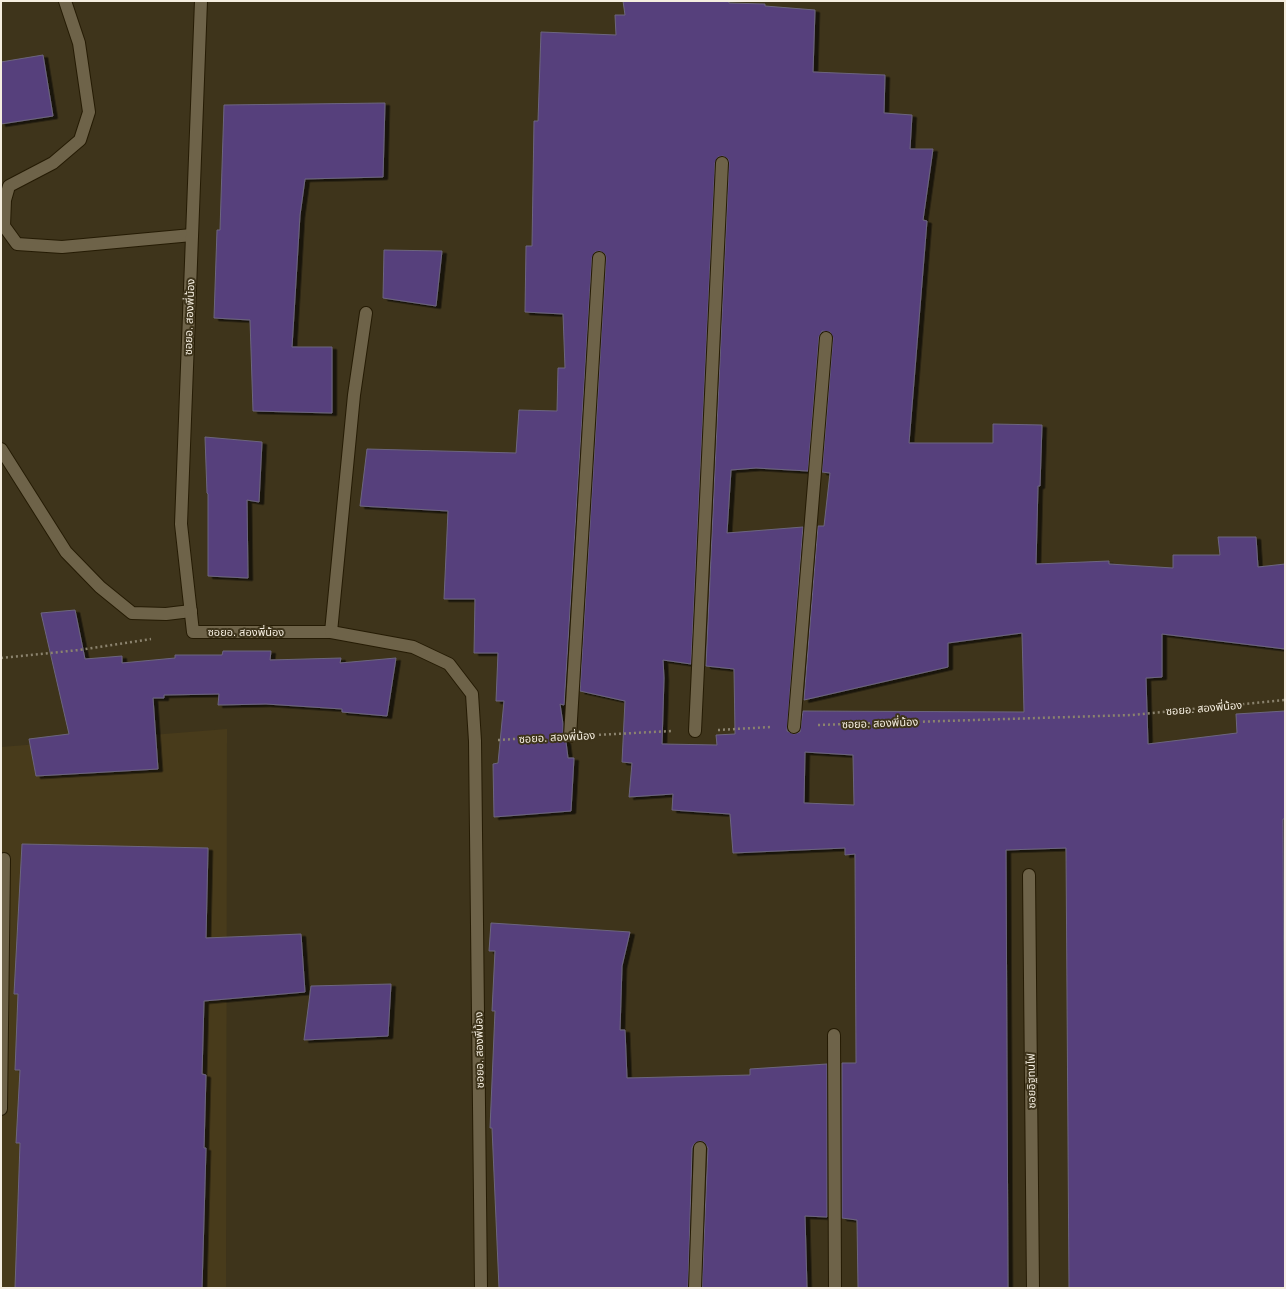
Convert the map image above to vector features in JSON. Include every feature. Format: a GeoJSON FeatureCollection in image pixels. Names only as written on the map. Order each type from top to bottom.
{"type":"FeatureCollection","features":[{"type":"Feature","properties":{"kind":"street"},"geometry":{"type":"LineString","coordinates":[[65,1],[79,43],[89,112],[80,140],[53,163],[9,186],[5,200],[4,226],[17,244],[62,247],[192,235]]}},
{"type":"Feature","properties":{"kind":"street","name":"ซอยอ. สองพี่น้อง"},"geometry":{"type":"LineString","coordinates":[[201,1],[181,524],[194,632],[331,632],[413,647],[449,664],[472,694],[476,741],[481,1288]]}},
{"type":"Feature","properties":{"kind":"street"},"geometry":{"type":"LineString","coordinates":[[695,730],[722,163]]}},
{"type":"Feature","properties":{"kind":"street"},"geometry":{"type":"LineString","coordinates":[[570,736],[599,258]]}},
{"type":"Feature","properties":{"kind":"street"},"geometry":{"type":"LineString","coordinates":[[331,632],[354,395],[366,313]]}},
{"type":"Feature","properties":{"kind":"street"},"geometry":{"type":"LineString","coordinates":[[794,726],[826,338]]}},
{"type":"Feature","properties":{"kind":"street"},"geometry":{"type":"LineString","coordinates":[[1,449],[66,552],[100,587],[132,613],[166,614],[191,611]]}},
{"type":"Feature","properties":{"kind":"street"},"geometry":{"type":"LineString","coordinates":[[1,1109],[4,859]]}},
{"type":"Feature","properties":{"kind":"street","name":"ซอยอิฐทนไฟ"},"geometry":{"type":"LineString","coordinates":[[1029,875],[1033,1288]]}},
{"type":"Feature","properties":{"kind":"street"},"geometry":{"type":"LineString","coordinates":[[834,1035],[836,1288]]}},
{"type":"Feature","properties":{"kind":"street"},"geometry":{"type":"LineString","coordinates":[[695,1288],[700,1148]]}},
{"type":"Feature","properties":{"kind":"path"},"geometry":{"type":"LineString","coordinates":[[1,658],[79,650],[155,638]]}},
{"type":"Feature","properties":{"kind":"path","name":"ซอยอ. สองพี่น้อง"},"geometry":{"type":"LineString","coordinates":[[476,741],[794,726],[1132,715],[1285,700]]}},
{"type":"Feature","properties":{"kind":"shaded area"},"geometry":{"type":"Polygon","coordinates":[[[227,729],[226,1288],[1,1288],[1,747],[227,729]]]}},
{"type":"Feature","properties":{"kind":"building"},"geometry":{"type":"Polygon","coordinates":[[[623,1],[729,1],[729,3],[765,4],[765,6],[815,10],[813,72],[885,75],[884,113],[912,115],[910,149],[933,149],[923,220],[927,221],[909,443],[993,443],[993,424],[1042,425],[1040,486],[1038,486],[1036,564],[1109,561],[1109,564],[1173,568],[1173,555],[1220,555],[1218,537],[1256,537],[1258,567],[1285,564],[1285,649],[1162,634],[1162,677],[1146,678],[1148,744],[1237,733],[1236,714],[1285,711],[1285,819],[1283,819],[1285,1288],[1069,1288],[1066,848],[1006,850],[1008,1288],[858,1288],[857,1220],[842,1218],[842,1063],[856,1063],[855,854],[845,855],[845,848],[733,853],[730,814],[672,810],[673,794],[629,797],[632,763],[622,762],[625,701],[580,691],[606,258],[605,254],[600,251],[595,252],[592,258],[564,705],[560,704],[563,736],[566,742],[568,758],[574,758],[571,811],[494,817],[493,764],[498,763],[504,701],[496,701],[498,653],[474,653],[475,599],[444,599],[448,511],[360,506],[367,449],[516,453],[519,410],[557,411],[558,368],[565,368],[563,314],[525,312],[526,246],[532,246],[534,121],[538,121],[541,32],[616,35],[615,15],[625,15],[623,1]],[[723,156],[718,157],[715,163],[691,664],[663,660],[664,678],[662,744],[717,745],[716,735],[735,734],[734,669],[706,666],[729,163],[728,159],[723,156]],[[822,331],[819,337],[808,471],[756,468],[731,470],[727,533],[803,527],[787,731],[794,734],[800,732],[803,711],[1024,712],[1022,633],[948,643],[948,667],[804,700],[818,526],[824,526],[830,473],[822,472],[833,338],[830,332],[822,331]],[[805,752],[804,803],[854,805],[853,755],[805,752]]]}},
{"type":"Feature","properties":{"kind":"building"},"geometry":{"type":"Polygon","coordinates":[[[43,55],[53,116],[1,124],[1,62],[43,55]]]}},
{"type":"Feature","properties":{"kind":"building"},"geometry":{"type":"Polygon","coordinates":[[[385,103],[383,177],[305,179],[300,215],[292,347],[332,347],[332,413],[253,411],[250,320],[214,318],[217,230],[220,230],[224,105],[385,103]]]}},
{"type":"Feature","properties":{"kind":"building"},"geometry":{"type":"Polygon","coordinates":[[[384,250],[442,251],[436,306],[383,298],[384,250]]]}},
{"type":"Feature","properties":{"kind":"building"},"geometry":{"type":"Polygon","coordinates":[[[205,437],[262,442],[259,502],[247,500],[248,578],[208,576],[208,494],[205,437]]]}},
{"type":"Feature","properties":{"kind":"building"},"geometry":{"type":"Polygon","coordinates":[[[75,610],[85,659],[122,656],[122,663],[175,658],[175,655],[222,655],[223,651],[271,651],[270,660],[341,658],[340,663],[396,658],[387,716],[342,712],[342,709],[266,704],[218,705],[219,694],[164,695],[164,698],[153,698],[158,769],[36,776],[29,739],[69,734],[41,613],[75,610]]]}},
{"type":"Feature","properties":{"kind":"building"},"geometry":{"type":"Polygon","coordinates":[[[22,844],[208,848],[206,938],[301,934],[305,992],[204,1001],[202,1074],[206,1075],[204,1148],[206,1148],[202,1288],[15,1288],[20,1143],[16,1143],[20,1070],[15,1070],[18,994],[14,994],[22,844]]]}},
{"type":"Feature","properties":{"kind":"building"},"geometry":{"type":"Polygon","coordinates":[[[491,923],[630,932],[622,966],[620,1030],[625,1030],[627,1078],[750,1075],[750,1069],[827,1064],[827,1217],[805,1216],[807,1288],[702,1288],[708,1148],[704,1142],[700,1141],[694,1144],[692,1148],[688,1288],[499,1288],[492,1128],[490,1128],[495,1011],[492,1011],[495,951],[489,951],[491,923]]]}},
{"type":"Feature","properties":{"kind":"building"},"geometry":{"type":"Polygon","coordinates":[[[391,984],[388,1036],[304,1040],[311,986],[391,984]]]}}]}
